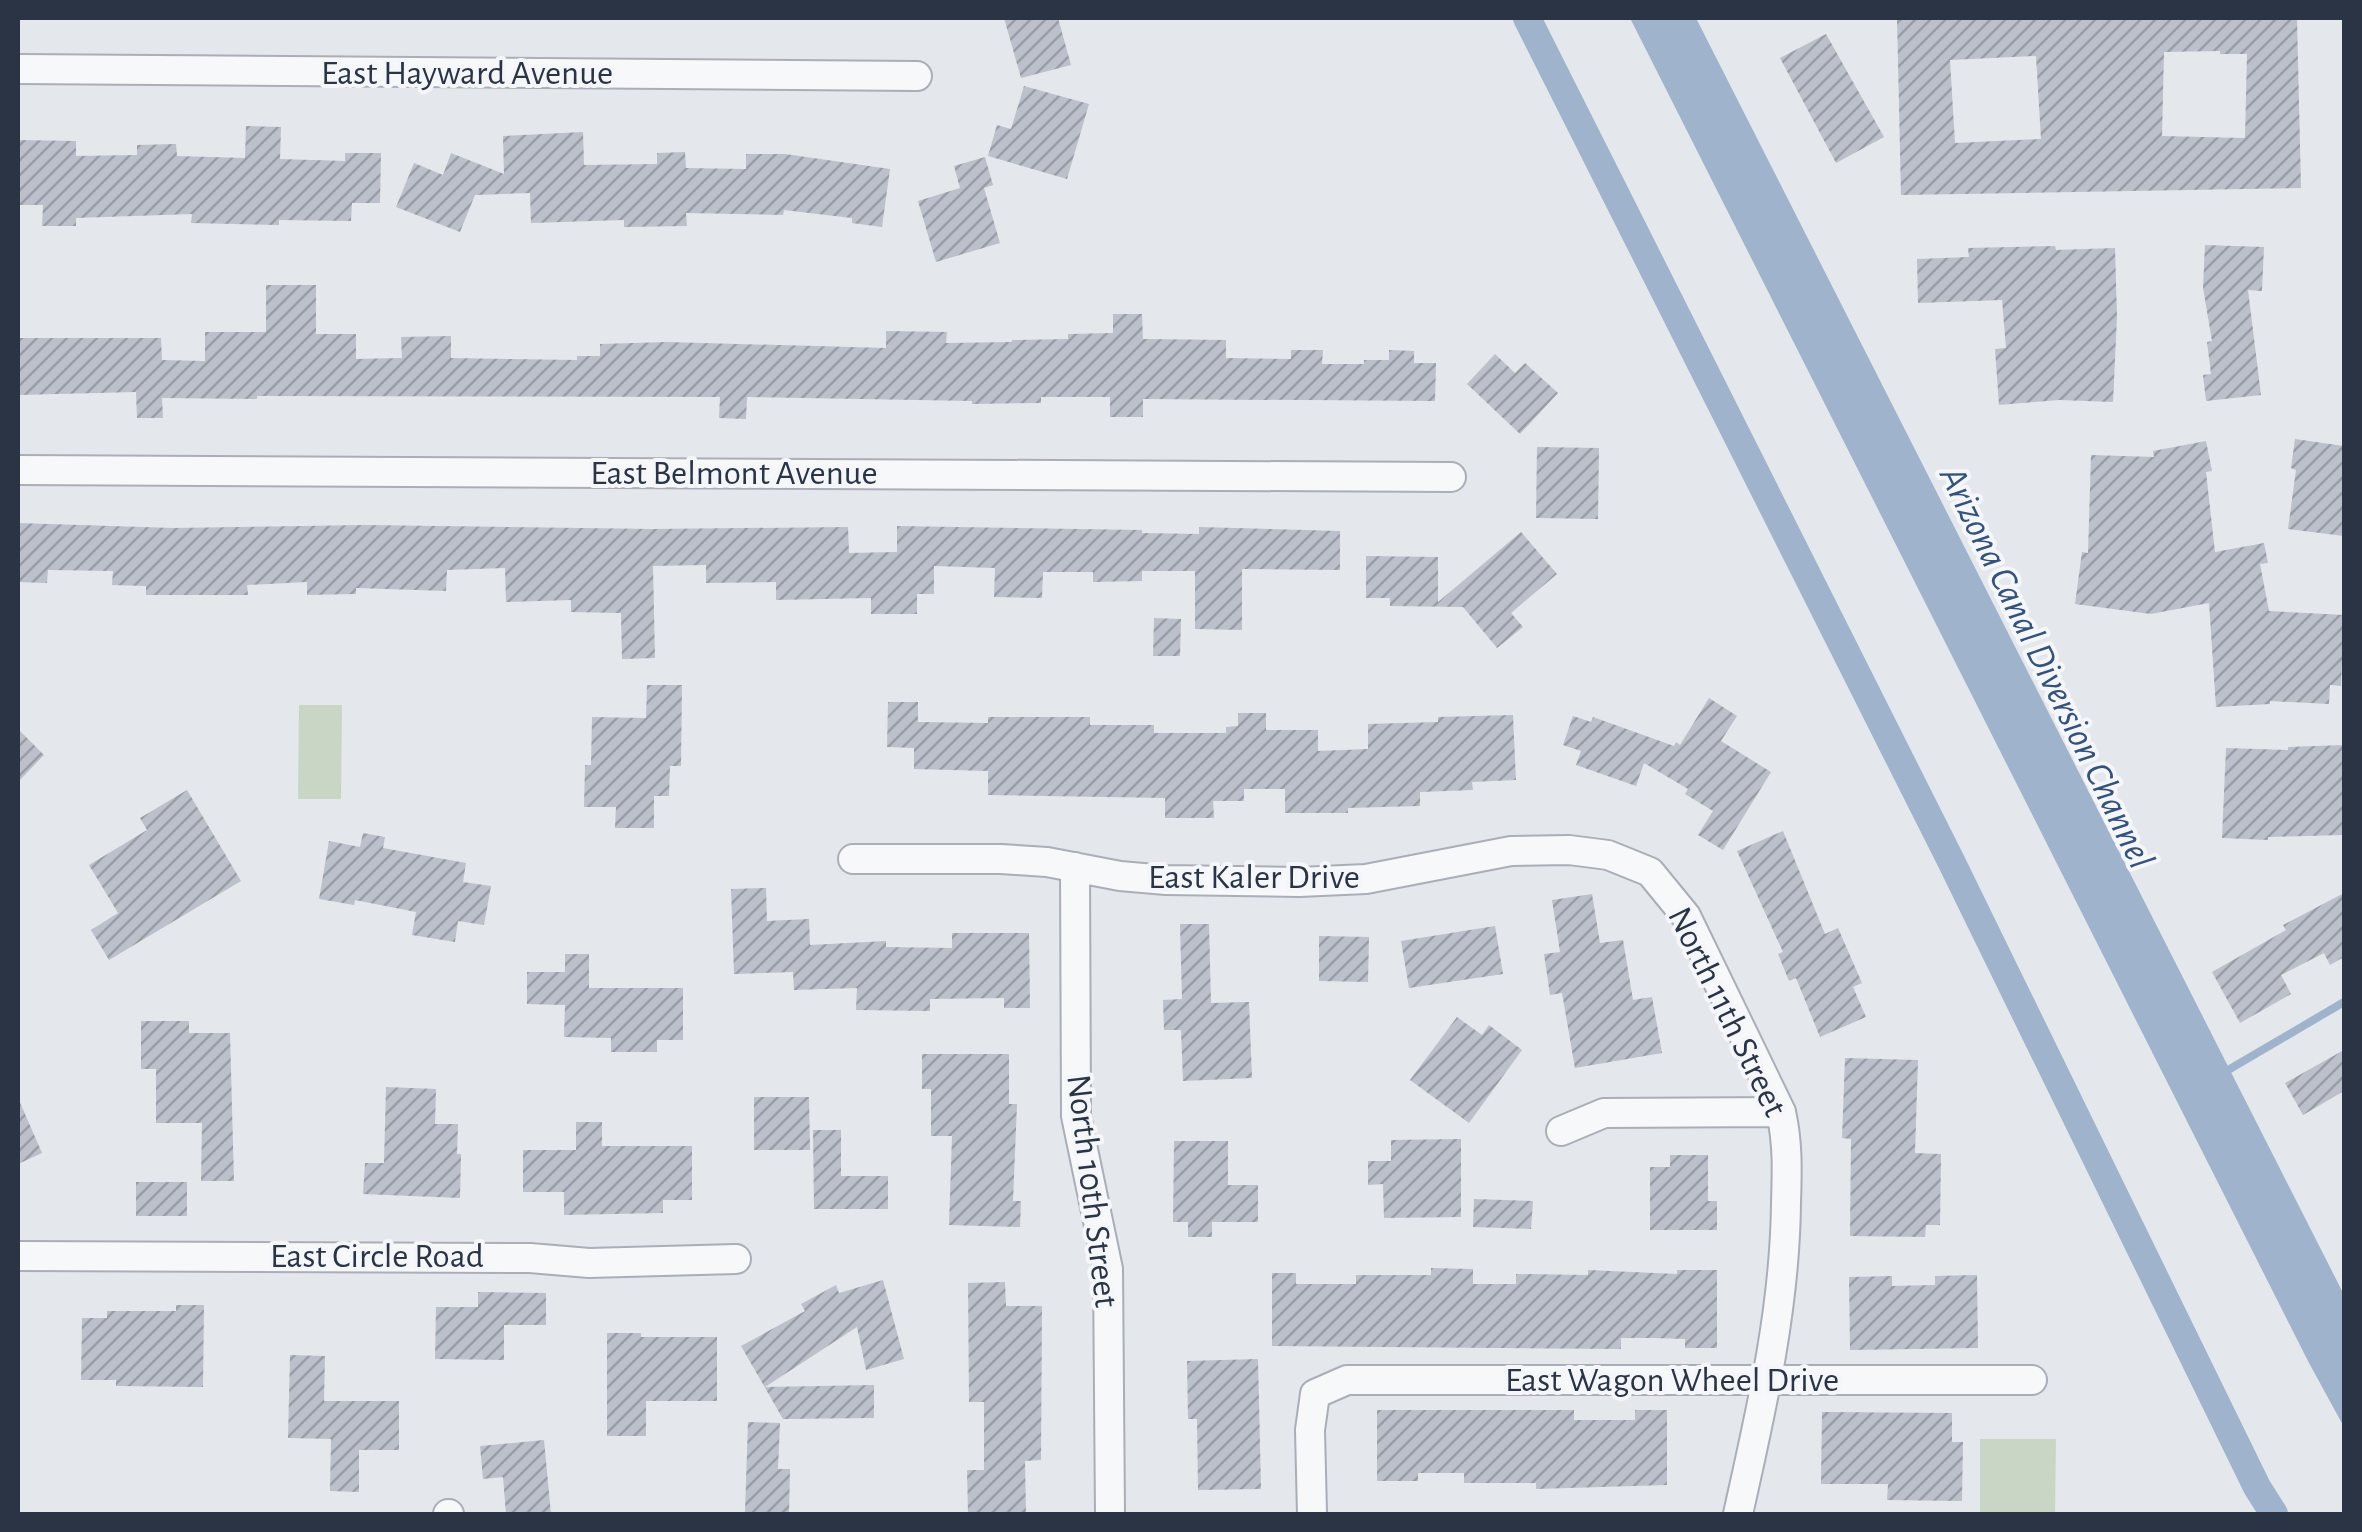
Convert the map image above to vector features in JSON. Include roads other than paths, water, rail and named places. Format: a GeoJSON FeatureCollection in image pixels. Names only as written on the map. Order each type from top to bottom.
{"type":"FeatureCollection","features":[{"type":"Feature","properties":{"kind":"street","name":"East Hayward Avenue"},"geometry":{"type":"LineString","coordinates":[[18,69],[917,76]]}},
{"type":"Feature","properties":{"kind":"street","name":"East Belmont Avenue"},"geometry":{"type":"LineString","coordinates":[[18,470],[1451,477]]}},
{"type":"Feature","properties":{"kind":"street","name":"East Kaler Drive"},"geometry":{"type":"LineString","coordinates":[[853,859],[1001,859],[1166,880],[1299,882],[1366,879],[1511,851],[1569,850],[1608,855],[1650,872]]}},
{"type":"Feature","properties":{"kind":"street","name":"North 10th Street"},"geometry":{"type":"LineString","coordinates":[[1075,867],[1076,1116],[1108,1269],[1110,1514]]}},
{"type":"Feature","properties":{"kind":"street","name":"North 11th Street"},"geometry":{"type":"LineString","coordinates":[[1650,872],[1686,916],[1781,1112],[1788,1142],[1785,1269],[1768,1381],[1738,1514]]}},
{"type":"Feature","properties":{"kind":"street"},"geometry":{"type":"LineString","coordinates":[[1561,1131],[1604,1114],[1781,1112]]}},
{"type":"Feature","properties":{"kind":"street","name":"East Circle Road"},"geometry":{"type":"LineString","coordinates":[[18,1256],[491,1257],[589,1263],[736,1260]]}},
{"type":"Feature","properties":{"kind":"street","name":"East Wagon Wheel Drive"},"geometry":{"type":"LineString","coordinates":[[1312,1514],[1310,1430],[1315,1394],[1347,1380],[2032,1380]]}},
{"type":"Feature","properties":{"kind":"water"},"geometry":{"type":"Polygon","coordinates":[[[1630,18],[1696,18],[2337,1281],[2344,1295],[2344,1427],[2309,1363],[1630,18]]]}},
{"type":"Feature","properties":{"kind":"waterway"},"geometry":{"type":"LineString","coordinates":[[1527,18],[1951,861],[2257,1487],[2274,1514]]}},
{"type":"Feature","properties":{"kind":"waterway"},"geometry":{"type":"LineString","coordinates":[[2223,1073],[2344,1002]]}},
{"type":"Feature","properties":{"kind":"water label","name":"Arizona Canal Diversion Channel"},"geometry":{"type":"Point","coordinates":[2046,668]}}]}
